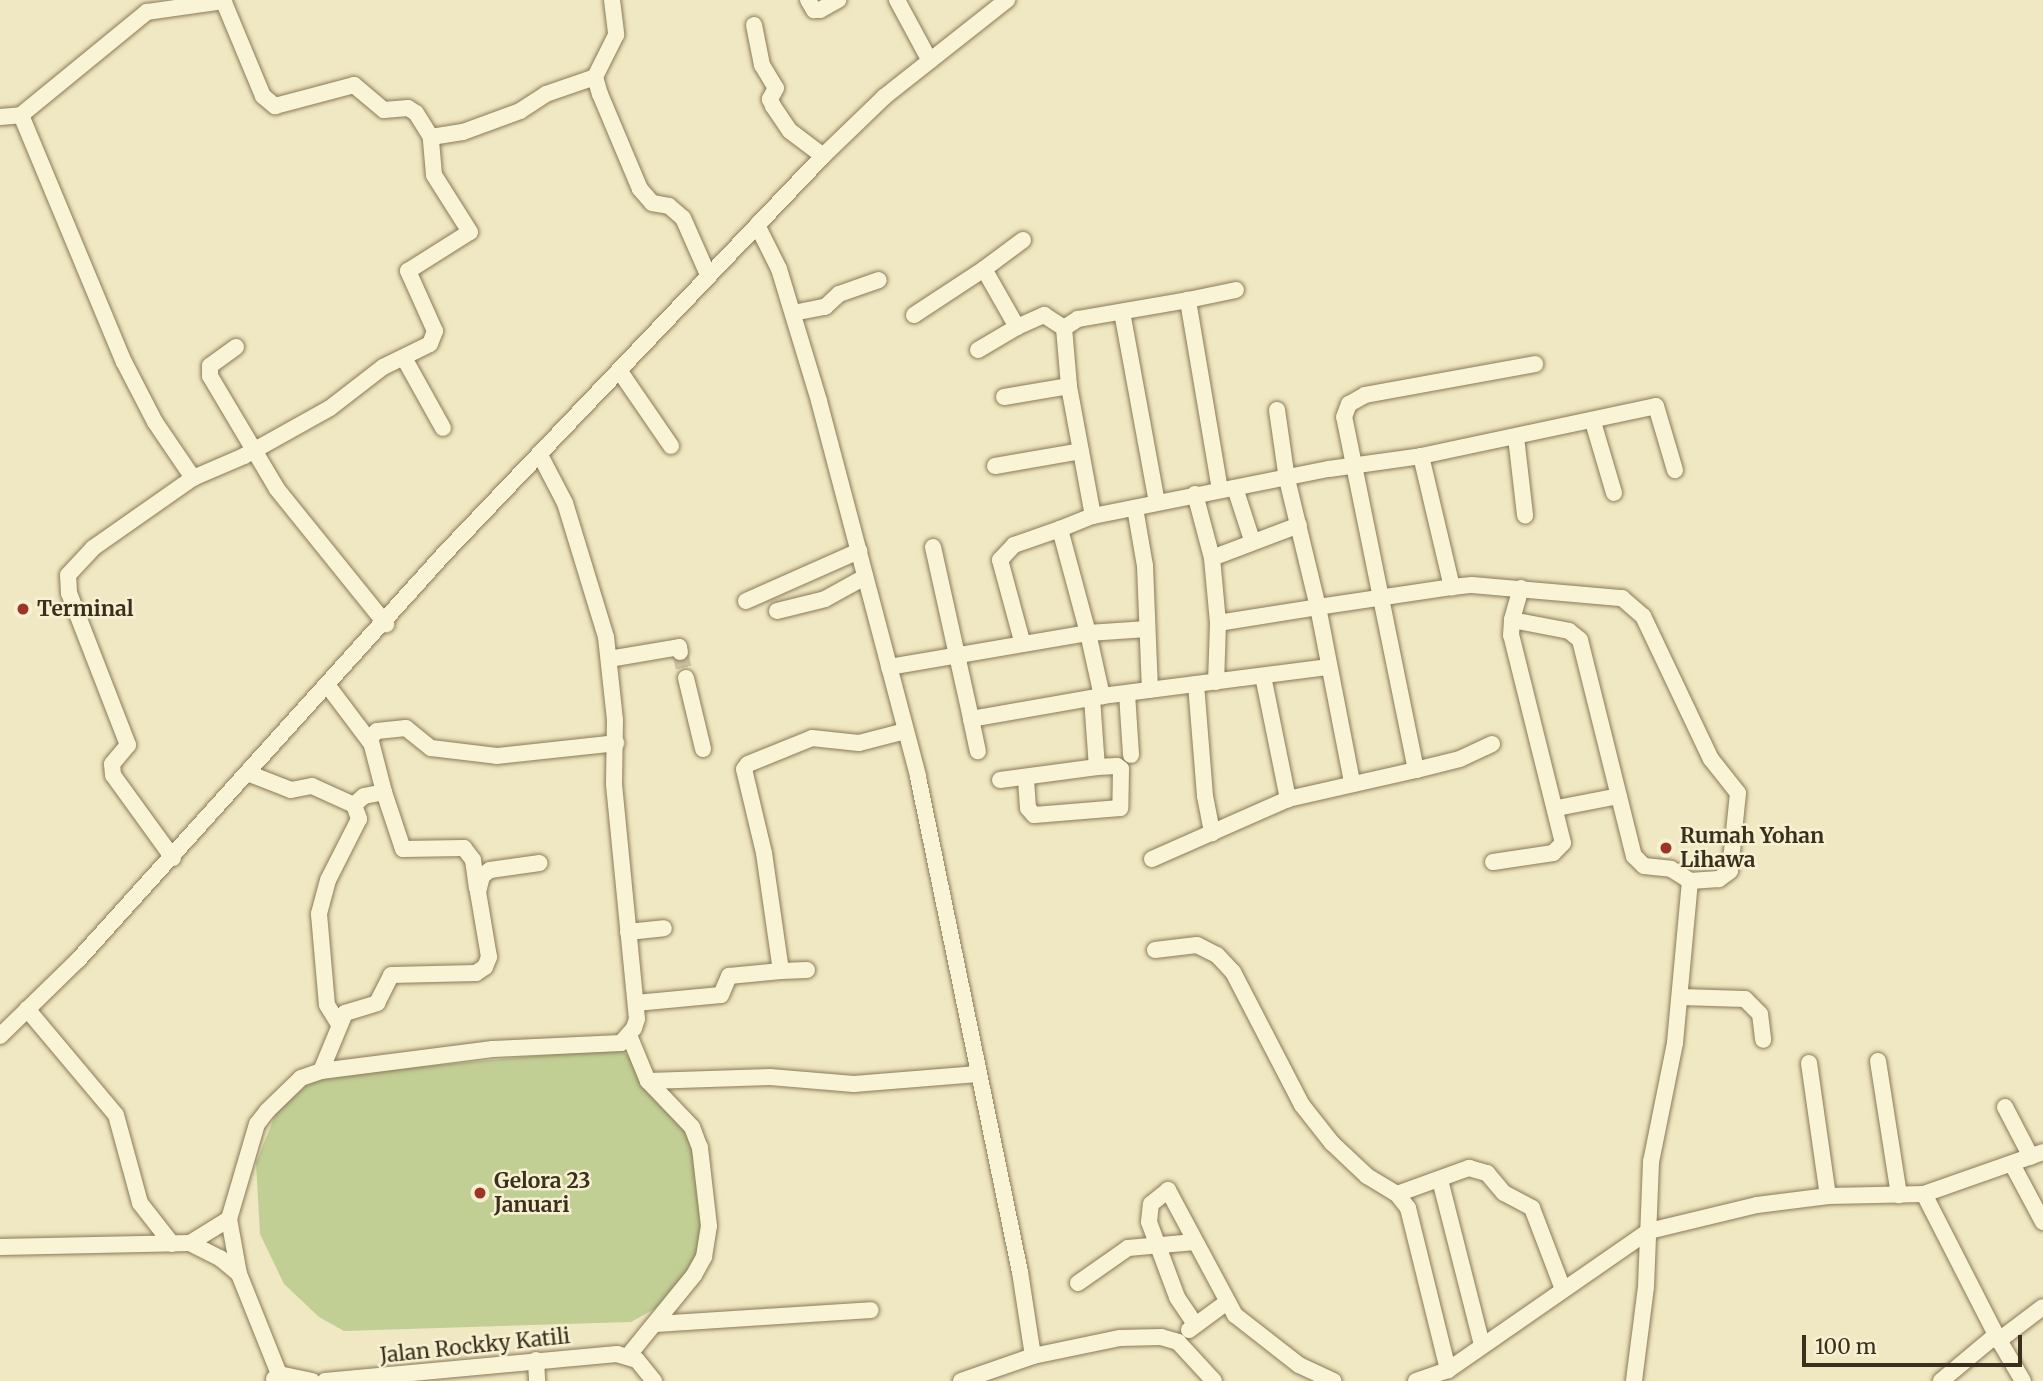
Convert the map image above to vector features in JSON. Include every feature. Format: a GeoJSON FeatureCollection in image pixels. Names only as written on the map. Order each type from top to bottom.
{"type":"FeatureCollection","features":[{"type":"Feature","properties":{"kind":"street"},"geometry":{"type":"LineString","coordinates":[[432,137],[463,132],[520,111],[546,94],[595,77],[614,47],[612,0]]}},
{"type":"Feature","properties":{"kind":"street"},"geometry":{"type":"LineString","coordinates":[[808,0],[814,10],[820,10],[838,0]]}},
{"type":"Feature","properties":{"kind":"street"},"geometry":{"type":"LineString","coordinates":[[898,0],[930,61]]}},
{"type":"Feature","properties":{"kind":"street"},"geometry":{"type":"LineString","coordinates":[[0,117],[21,115],[147,12],[223,1],[268,103],[299,102],[354,85],[384,110],[408,108],[416,113],[432,137],[434,175],[470,232],[408,271],[435,331],[430,345],[374,373],[330,408],[252,452],[193,478],[93,548],[68,575],[69,593],[128,745],[112,764],[113,775],[173,858]]}},
{"type":"Feature","properties":{"kind":"street"},"geometry":{"type":"LineString","coordinates":[[0,1036],[173,858],[539,453],[822,156],[884,97],[1005,1]]}},
{"type":"Feature","properties":{"kind":"street"},"geometry":{"type":"LineString","coordinates":[[754,25],[762,65],[776,88],[770,99],[773,106],[790,131],[822,156]]}},
{"type":"Feature","properties":{"kind":"street"},"geometry":{"type":"LineString","coordinates":[[595,77],[631,174],[647,198],[669,206],[683,219],[709,276]]}},
{"type":"Feature","properties":{"kind":"street"},"geometry":{"type":"LineString","coordinates":[[21,115],[124,362],[155,422],[193,478]]}},
{"type":"Feature","properties":{"kind":"street"},"geometry":{"type":"LineString","coordinates":[[757,225],[771,247],[793,313],[859,551],[905,731],[1020,1272],[1032,1356]]}},
{"type":"Feature","properties":{"kind":"street"},"geometry":{"type":"LineString","coordinates":[[914,315],[985,269],[1023,240]]}},
{"type":"Feature","properties":{"kind":"street"},"geometry":{"type":"LineString","coordinates":[[985,269],[1017,327]]}},
{"type":"Feature","properties":{"kind":"street"},"geometry":{"type":"LineString","coordinates":[[793,313],[825,307],[839,294],[880,280]]}},
{"type":"Feature","properties":{"kind":"street"},"geometry":{"type":"LineString","coordinates":[[1064,328],[1078,319],[1236,290]]}},
{"type":"Feature","properties":{"kind":"street"},"geometry":{"type":"LineString","coordinates":[[1188,300],[1227,489],[1252,540]]}},
{"type":"Feature","properties":{"kind":"street"},"geometry":{"type":"LineString","coordinates":[[1122,313],[1157,502]]}},
{"type":"Feature","properties":{"kind":"street"},"geometry":{"type":"LineString","coordinates":[[978,350],[1017,327],[1044,316],[1064,328]]}},
{"type":"Feature","properties":{"kind":"street"},"geometry":{"type":"LineString","coordinates":[[1064,328],[1069,386],[1093,516]]}},
{"type":"Feature","properties":{"kind":"street"},"geometry":{"type":"LineString","coordinates":[[236,347],[208,370],[252,452],[290,508],[386,624]]}},
{"type":"Feature","properties":{"kind":"street"},"geometry":{"type":"LineString","coordinates":[[404,358],[443,428]]}},
{"type":"Feature","properties":{"kind":"street"},"geometry":{"type":"LineString","coordinates":[[1416,769],[1344,417],[1357,398],[1535,364]]}},
{"type":"Feature","properties":{"kind":"street"},"geometry":{"type":"LineString","coordinates":[[619,370],[671,446]]}},
{"type":"Feature","properties":{"kind":"street"},"geometry":{"type":"LineString","coordinates":[[1004,397],[1069,386]]}},
{"type":"Feature","properties":{"kind":"street"},"geometry":{"type":"LineString","coordinates":[[1022,641],[1000,561],[1014,545],[1093,516],[1195,494],[1421,456],[1593,422],[1656,406],[1675,470]]}},
{"type":"Feature","properties":{"kind":"street"},"geometry":{"type":"LineString","coordinates":[[1278,410],[1287,479],[1318,607],[1352,782]]}},
{"type":"Feature","properties":{"kind":"street"},"geometry":{"type":"LineString","coordinates":[[1593,422],[1614,493]]}},
{"type":"Feature","properties":{"kind":"street"},"geometry":{"type":"LineString","coordinates":[[1516,437],[1525,515]]}},
{"type":"Feature","properties":{"kind":"street"},"geometry":{"type":"LineString","coordinates":[[995,466],[1082,451]]}},
{"type":"Feature","properties":{"kind":"street"},"geometry":{"type":"LineString","coordinates":[[312,1381],[276,1377],[239,1274],[229,1219],[257,1124],[301,1078],[321,1071],[493,1049],[621,1043],[629,1035],[638,1018],[614,783],[616,743],[609,659],[565,503],[539,453]]}},
{"type":"Feature","properties":{"kind":"street"},"geometry":{"type":"LineString","coordinates":[[1421,456],[1452,587]]}},
{"type":"Feature","properties":{"kind":"street"},"geometry":{"type":"LineString","coordinates":[[1195,494],[1212,558],[1218,623],[1216,682]]}},
{"type":"Feature","properties":{"kind":"street"},"geometry":{"type":"LineString","coordinates":[[1135,508],[1145,566],[1150,690]]}},
{"type":"Feature","properties":{"kind":"street"},"geometry":{"type":"LineString","coordinates":[[1212,558],[1238,550],[1252,540],[1299,525]]}},
{"type":"Feature","properties":{"kind":"street"},"geometry":{"type":"LineString","coordinates":[[1060,529],[1088,633],[1097,697],[1097,767]]}},
{"type":"Feature","properties":{"kind":"street"},"geometry":{"type":"LineString","coordinates":[[933,547],[978,751]]}},
{"type":"Feature","properties":{"kind":"street"},"geometry":{"type":"LineString","coordinates":[[746,601],[859,551]]}},
{"type":"Feature","properties":{"kind":"street"},"geometry":{"type":"LineString","coordinates":[[777,611],[825,599],[865,577]]}},
{"type":"Feature","properties":{"kind":"street"},"geometry":{"type":"LineString","coordinates":[[1218,623],[1452,587],[1521,588],[1622,598],[1643,617],[1711,759],[1738,793],[1730,871],[1719,880],[1690,881],[1671,869],[1638,862],[1580,640],[1569,631],[1512,620]]}},
{"type":"Feature","properties":{"kind":"street"},"geometry":{"type":"LineString","coordinates":[[1493,862],[1560,848],[1564,838],[1511,635],[1512,620],[1521,588]]}},
{"type":"Feature","properties":{"kind":"street"},"geometry":{"type":"LineString","coordinates":[[889,667],[1022,641],[1147,629]]}},
{"type":"Feature","properties":{"kind":"street"},"geometry":{"type":"LineString","coordinates":[[609,659],[678,647],[680,652]]}},
{"type":"Feature","properties":{"kind":"street"},"geometry":{"type":"LineString","coordinates":[[971,719],[1097,697],[1329,667]]}},
{"type":"Feature","properties":{"kind":"street"},"geometry":{"type":"LineString","coordinates":[[1263,676],[1289,799]]}},
{"type":"Feature","properties":{"kind":"street"},"geometry":{"type":"LineString","coordinates":[[686,678],[703,749]]}},
{"type":"Feature","properties":{"kind":"street"},"geometry":{"type":"LineString","coordinates":[[1196,684],[1205,796],[1212,833]]}},
{"type":"Feature","properties":{"kind":"street"},"geometry":{"type":"LineString","coordinates":[[321,1071],[339,1024],[356,1007],[377,1003],[391,975],[476,973],[485,967],[489,957],[478,892],[467,850],[403,849],[370,743],[328,686]]}},
{"type":"Feature","properties":{"kind":"street"},"geometry":{"type":"LineString","coordinates":[[1127,694],[1131,755]]}},
{"type":"Feature","properties":{"kind":"street"},"geometry":{"type":"LineString","coordinates":[[370,743],[374,732],[406,728],[431,748],[497,756],[616,743]]}},
{"type":"Feature","properties":{"kind":"street"},"geometry":{"type":"LineString","coordinates":[[781,971],[764,853],[744,769],[812,738],[859,743],[905,731]]}},
{"type":"Feature","properties":{"kind":"street"},"geometry":{"type":"LineString","coordinates":[[1152,859],[1289,799],[1352,782],[1460,759],[1492,744]]}},
{"type":"Feature","properties":{"kind":"street"},"geometry":{"type":"LineString","coordinates":[[1000,780],[1097,767],[1121,769],[1117,811],[1034,815],[1028,808],[1026,777]]}},
{"type":"Feature","properties":{"kind":"street"},"geometry":{"type":"LineString","coordinates":[[250,774],[291,790],[312,786],[354,805],[359,819],[328,880],[320,914],[327,1005],[339,1024]]}},
{"type":"Feature","properties":{"kind":"street"},"geometry":{"type":"LineString","coordinates":[[354,805],[364,796],[384,792]]}},
{"type":"Feature","properties":{"kind":"street"},"geometry":{"type":"LineString","coordinates":[[1557,808],[1619,796]]}},
{"type":"Feature","properties":{"kind":"street"},"geometry":{"type":"LineString","coordinates":[[478,892],[482,876],[490,870],[540,863]]}},
{"type":"Feature","properties":{"kind":"street"},"geometry":{"type":"LineString","coordinates":[[1634,1381],[1649,1231],[1651,1162],[1681,997],[1690,881]]}},
{"type":"Feature","properties":{"kind":"street"},"geometry":{"type":"LineString","coordinates":[[628,932],[664,928]]}},
{"type":"Feature","properties":{"kind":"street"},"geometry":{"type":"LineString","coordinates":[[1155,950],[1197,945],[1217,955],[1233,972],[1302,1105],[1367,1177],[1397,1194],[1408,1209],[1448,1370]]}},
{"type":"Feature","properties":{"kind":"street"},"geometry":{"type":"LineString","coordinates":[[636,1003],[721,995],[729,976],[807,970]]}},
{"type":"Feature","properties":{"kind":"street"},"geometry":{"type":"LineString","coordinates":[[1681,997],[1745,999],[1760,1014],[1763,1040]]}},
{"type":"Feature","properties":{"kind":"street"},"geometry":{"type":"LineString","coordinates":[[27,1009],[116,1115],[139,1203],[172,1244]]}},
{"type":"Feature","properties":{"kind":"street"},"geometry":{"type":"LineString","coordinates":[[629,1035],[648,1081],[692,1127],[704,1172],[709,1226],[704,1257],[678,1300],[628,1356],[643,1365],[654,1381]]}},
{"type":"Feature","properties":{"kind":"street"},"geometry":{"type":"LineString","coordinates":[[1878,1061],[1899,1195]]}},
{"type":"Feature","properties":{"kind":"street"},"geometry":{"type":"LineString","coordinates":[[1809,1063],[1828,1196]]}},
{"type":"Feature","properties":{"kind":"street"},"geometry":{"type":"LineString","coordinates":[[648,1081],[770,1077],[854,1084],[978,1074]]}},
{"type":"Feature","properties":{"kind":"street"},"geometry":{"type":"LineString","coordinates":[[1416,1381],[1448,1370],[1649,1231],[1705,1215],[1828,1196],[1924,1194],[2037,1155],[2005,1107]]}},
{"type":"Feature","properties":{"kind":"street"},"geometry":{"type":"LineString","coordinates":[[2011,1164],[2043,1222]]}},
{"type":"Feature","properties":{"kind":"street"},"geometry":{"type":"LineString","coordinates":[[1397,1194],[1477,1167],[1511,1198],[1532,1208],[1563,1289]]}},
{"type":"Feature","properties":{"kind":"street"},"geometry":{"type":"LineString","coordinates":[[1440,1180],[1482,1345]]}},
{"type":"Feature","properties":{"kind":"street"},"geometry":{"type":"LineString","coordinates":[[1195,1324],[1177,1297],[1149,1222],[1151,1204],[1168,1190],[1235,1315],[1299,1365],[1332,1381]]}},
{"type":"Feature","properties":{"kind":"street"},"geometry":{"type":"LineString","coordinates":[[1924,1194],[1997,1338],[2023,1381]]}},
{"type":"Feature","properties":{"kind":"street"},"geometry":{"type":"LineString","coordinates":[[0,1247],[190,1243],[229,1219]]}},
{"type":"Feature","properties":{"kind":"street"},"geometry":{"type":"LineString","coordinates":[[1078,1283],[1128,1248],[1157,1243],[1195,1242]]}},
{"type":"Feature","properties":{"kind":"street"},"geometry":{"type":"LineString","coordinates":[[190,1243],[220,1258],[239,1274]]}},
{"type":"Feature","properties":{"kind":"street"},"geometry":{"type":"LineString","coordinates":[[1178,1342],[1195,1324],[1227,1302]]}},
{"type":"Feature","properties":{"kind":"street"},"geometry":{"type":"LineString","coordinates":[[1941,1381],[2043,1307]]}},
{"type":"Feature","properties":{"kind":"street"},"geometry":{"type":"LineString","coordinates":[[656,1324],[871,1310]]}},
{"type":"Feature","properties":{"kind":"street"},"geometry":{"type":"LineString","coordinates":[[961,1381],[1032,1356],[1120,1338],[1161,1336],[1178,1342],[1214,1381]]}},
{"type":"Feature","properties":{"kind":"street","name":"Jalan Rockky Katili"},"geometry":{"type":"LineString","coordinates":[[325,1381],[536,1360],[628,1356]]}},
{"type":"Feature","properties":{"kind":"street"},"geometry":{"type":"LineString","coordinates":[[536,1360],[537,1381]]}},
{"type":"Feature","properties":{"kind":"green space","name":"Gelora 23 Januari"},"geometry":{"type":"Polygon","coordinates":[[[620,1048],[686,1114],[700,1158],[705,1224],[692,1269],[667,1302],[631,1322],[344,1331],[319,1317],[284,1284],[260,1234],[256,1163],[280,1103],[310,1077],[620,1048]]]}},
{"type":"Feature","properties":{"kind":"tunnel"},"geometry":{"type":"LineString","coordinates":[[680,652],[686,678]]}},
{"type":"Feature","properties":{"kind":"place","name":"Terminal"},"geometry":{"type":"Point","coordinates":[23,609]}},
{"type":"Feature","properties":{"kind":"place","name":"Rumah Yohan Lihawa"},"geometry":{"type":"Point","coordinates":[1666,848]}},
{"type":"Feature","properties":{"kind":"place","name":"Gelora 23 Januari"},"geometry":{"type":"Point","coordinates":[480,1193]}}]}
